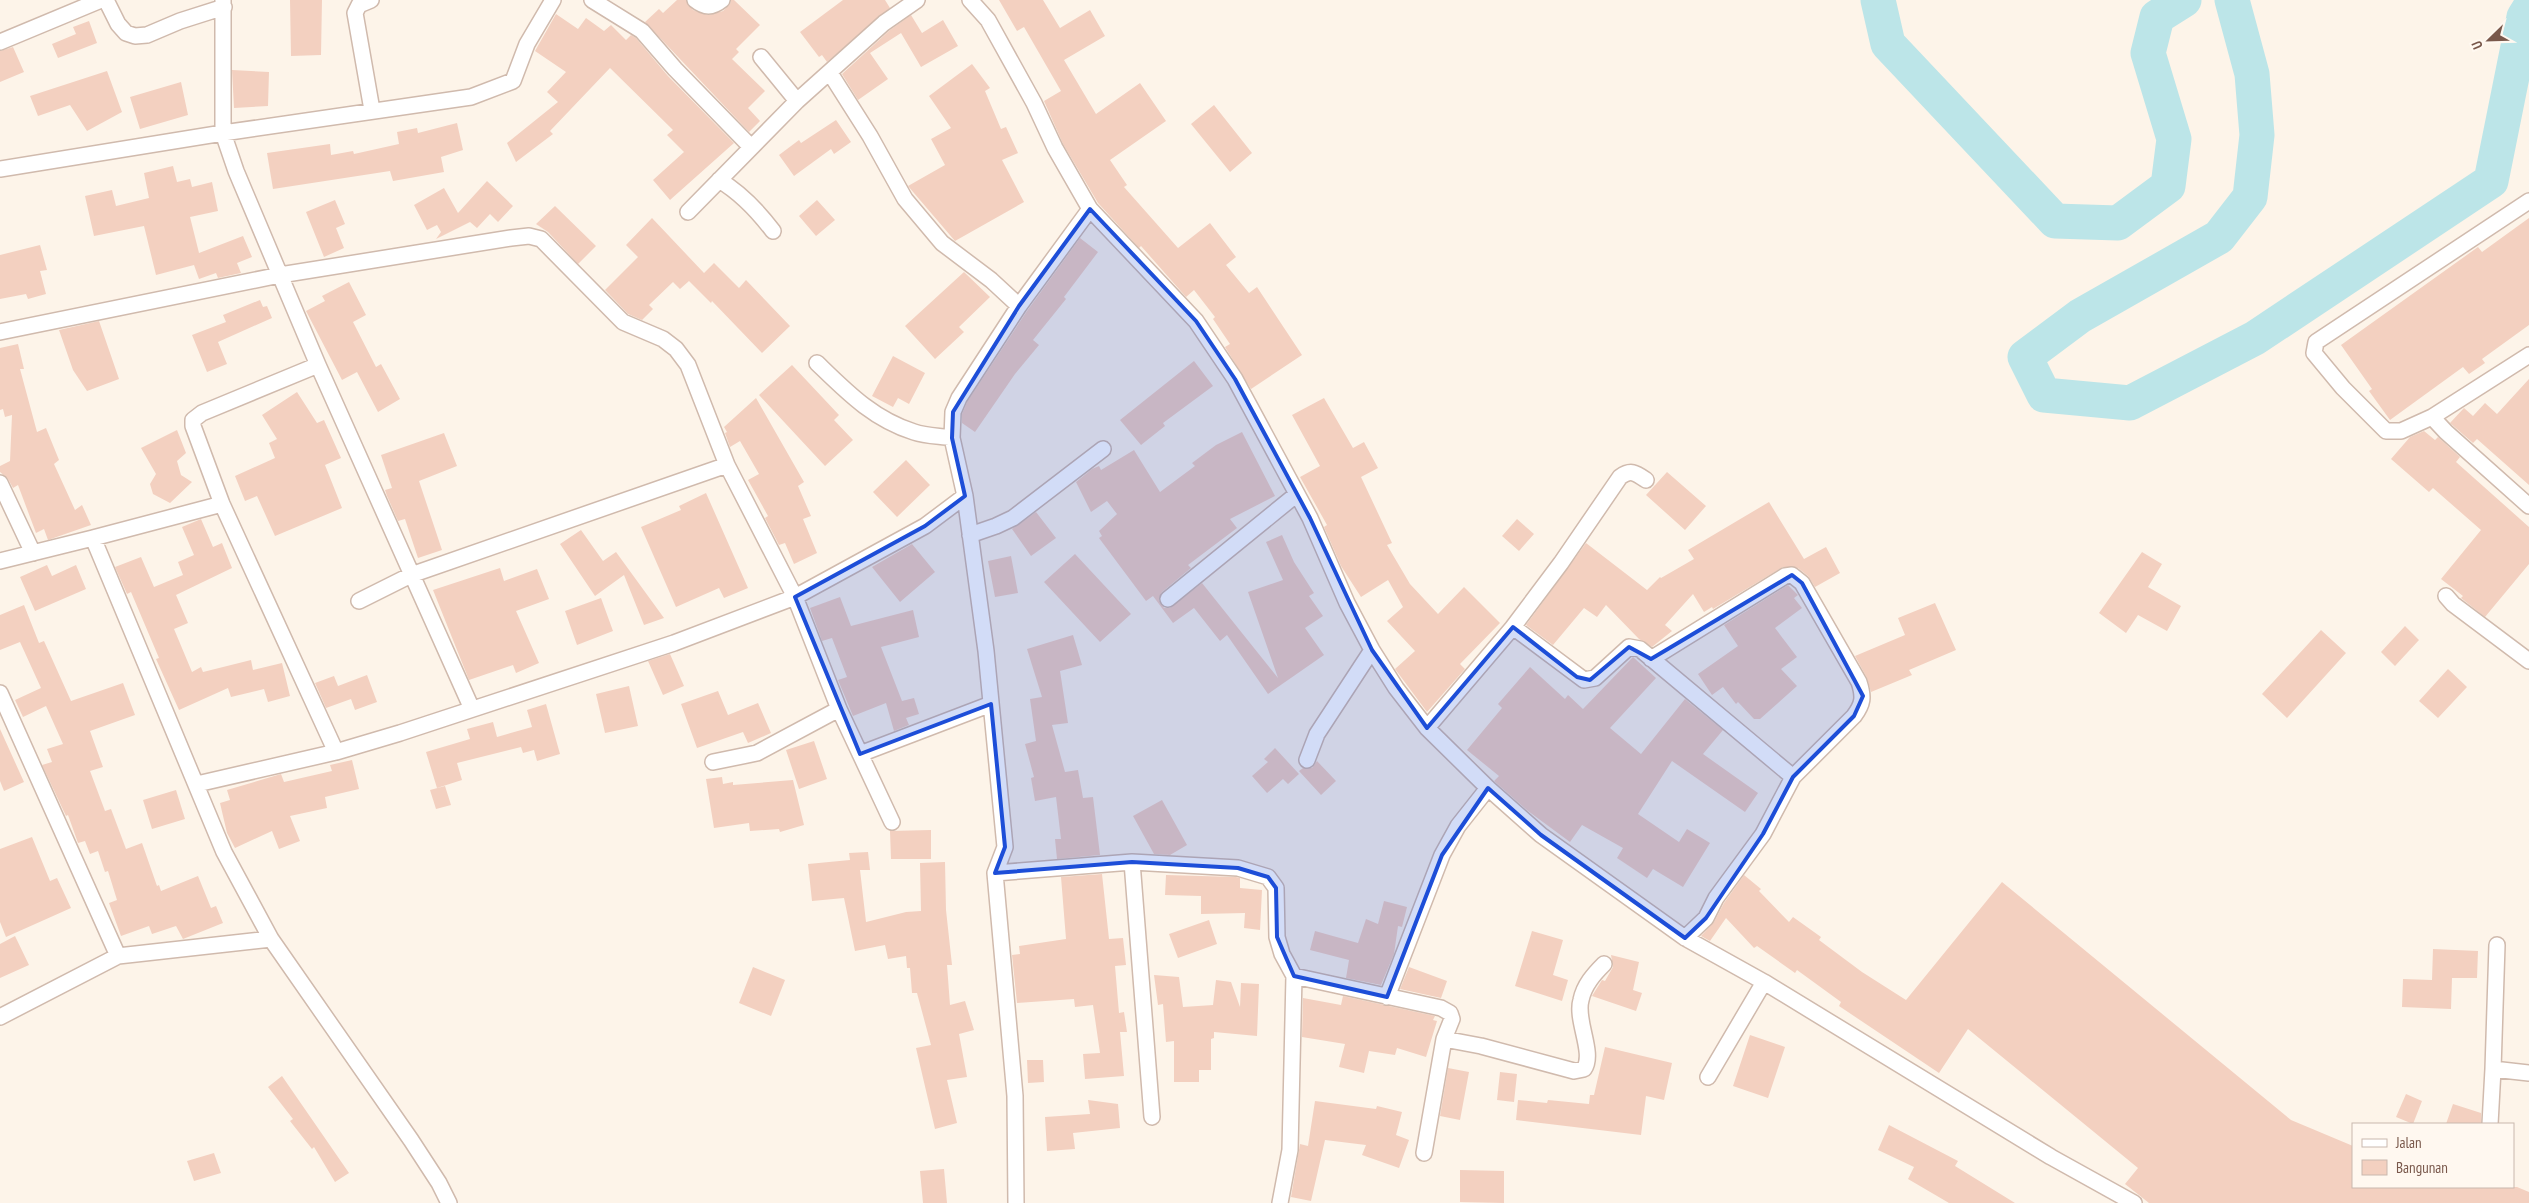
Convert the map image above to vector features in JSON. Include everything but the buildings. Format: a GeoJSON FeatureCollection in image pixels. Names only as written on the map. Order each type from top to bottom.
{"type":"FeatureCollection","features":[{"type":"Feature","properties":{"kind":"street"},"geometry":{"type":"LineString","coordinates":[[0,42],[101,0]]}},
{"type":"Feature","properties":{"kind":"street"},"geometry":{"type":"LineString","coordinates":[[106,0],[118,24],[126,33],[135,36],[147,35],[224,4],[222,49],[223,133],[236,171],[318,366],[472,709]]}},
{"type":"Feature","properties":{"kind":"street"},"geometry":{"type":"LineString","coordinates":[[371,0],[359,5],[355,14],[372,110]]}},
{"type":"Feature","properties":{"kind":"street"},"geometry":{"type":"LineString","coordinates":[[0,169],[372,110],[471,97],[513,81],[527,44],[553,0]]}},
{"type":"Feature","properties":{"kind":"street"},"geometry":{"type":"LineString","coordinates":[[592,0],[642,31],[751,147]]}},
{"type":"Feature","properties":{"kind":"street"},"geometry":{"type":"LineString","coordinates":[[695,0],[703,6],[712,7],[722,0]]}},
{"type":"Feature","properties":{"kind":"street"},"geometry":{"type":"LineString","coordinates":[[688,212],[797,101],[884,23],[917,0]]}},
{"type":"Feature","properties":{"kind":"street"},"geometry":{"type":"LineString","coordinates":[[970,0],[988,20],[1034,103],[1055,148],[1090,209],[1196,321],[1235,379],[1310,518],[1347,604],[1372,650],[1396,688],[1427,728],[1488,788],[1541,835],[1685,938],[1764,982],[2052,1157],[2134,1203]]}},
{"type":"Feature","properties":{"kind":"street"},"geometry":{"type":"LineString","coordinates":[[761,57],[797,101]]}},
{"type":"Feature","properties":{"kind":"street"},"geometry":{"type":"LineString","coordinates":[[830,73],[870,136],[905,199],[942,243],[991,280],[1019,306]]}},
{"type":"Feature","properties":{"kind":"street"},"geometry":{"type":"LineString","coordinates":[[719,180],[737,191],[758,211],[773,231]]}},
{"type":"Feature","properties":{"kind":"street"},"geometry":{"type":"LineString","coordinates":[[2528,356],[2432,417],[2400,431],[2386,431],[2343,388],[2314,353],[2316,342],[2529,201]]}},
{"type":"Feature","properties":{"kind":"street"},"geometry":{"type":"LineString","coordinates":[[1016,1203],[1015,1096],[994,874],[1006,847],[991,704],[965,496],[952,438],[953,412],[959,398],[1019,306],[1090,209]]}},
{"type":"Feature","properties":{"kind":"street"},"geometry":{"type":"LineString","coordinates":[[0,332],[280,275],[511,238],[529,236],[541,239],[623,322],[663,339],[676,349],[688,365],[727,465],[795,597],[839,709],[892,822]]}},
{"type":"Feature","properties":{"kind":"street"},"geometry":{"type":"LineString","coordinates":[[817,363],[856,402],[880,418],[915,433],[952,438]]}},
{"type":"Feature","properties":{"kind":"street"},"geometry":{"type":"LineString","coordinates":[[318,366],[202,413],[193,420],[193,426],[222,504],[336,752]]}},
{"type":"Feature","properties":{"kind":"street"},"geometry":{"type":"LineString","coordinates":[[2432,417],[2446,432],[2529,506]]}},
{"type":"Feature","properties":{"kind":"street"},"geometry":{"type":"LineString","coordinates":[[970,535],[1012,518],[1103,449]]}},
{"type":"Feature","properties":{"kind":"street"},"geometry":{"type":"LineString","coordinates":[[359,601],[411,575],[727,465]]}},
{"type":"Feature","properties":{"kind":"street"},"geometry":{"type":"LineString","coordinates":[[1427,728],[1513,627],[1620,477],[1630,472],[1646,480]]}},
{"type":"Feature","properties":{"kind":"street"},"geometry":{"type":"LineString","coordinates":[[0,484],[33,552]]}},
{"type":"Feature","properties":{"kind":"street"},"geometry":{"type":"LineString","coordinates":[[1168,599],[1297,494]]}},
{"type":"Feature","properties":{"kind":"street"},"geometry":{"type":"LineString","coordinates":[[197,784],[336,752],[400,734],[674,643],[795,597],[924,526],[965,496]]}},
{"type":"Feature","properties":{"kind":"street"},"geometry":{"type":"LineString","coordinates":[[0,561],[222,504]]}},
{"type":"Feature","properties":{"kind":"street"},"geometry":{"type":"LineString","coordinates":[[93,538],[224,852],[271,939],[411,1140],[439,1183],[449,1203]]}},
{"type":"Feature","properties":{"kind":"street"},"geometry":{"type":"LineString","coordinates":[[1651,659],[1785,576],[1792,575],[1797,577],[1859,682],[1863,696],[1861,707],[1854,716],[1793,778],[1763,834],[1716,898],[1706,918],[1685,938]]}},
{"type":"Feature","properties":{"kind":"street"},"geometry":{"type":"LineString","coordinates":[[2446,596],[2452,604],[2529,661]]}},
{"type":"Feature","properties":{"kind":"street"},"geometry":{"type":"LineString","coordinates":[[1513,627],[1584,680],[1595,678],[1629,647],[1640,649],[1793,778]]}},
{"type":"Feature","properties":{"kind":"street"},"geometry":{"type":"LineString","coordinates":[[1307,760],[1317,734],[1372,650]]}},
{"type":"Feature","properties":{"kind":"street"},"geometry":{"type":"LineString","coordinates":[[0,693],[118,956]]}},
{"type":"Feature","properties":{"kind":"street"},"geometry":{"type":"LineString","coordinates":[[860,754],[991,704]]}},
{"type":"Feature","properties":{"kind":"street"},"geometry":{"type":"LineString","coordinates":[[713,762],[757,753],[839,709]]}},
{"type":"Feature","properties":{"kind":"street"},"geometry":{"type":"LineString","coordinates":[[1387,997],[1442,855],[1458,826],[1488,788]]}},
{"type":"Feature","properties":{"kind":"street"},"geometry":{"type":"LineString","coordinates":[[994,874],[1132,862],[1238,868],[1268,877],[1276,888],[1277,937],[1282,954],[1294,976],[1290,1150],[1280,1203]]}},
{"type":"Feature","properties":{"kind":"street"},"geometry":{"type":"LineString","coordinates":[[1132,862],[1152,1117]]}},
{"type":"Feature","properties":{"kind":"street"},"geometry":{"type":"LineString","coordinates":[[0,1016],[118,956],[271,939]]}},
{"type":"Feature","properties":{"kind":"street"},"geometry":{"type":"LineString","coordinates":[[2490,1123],[2497,945]]}},
{"type":"Feature","properties":{"kind":"street"},"geometry":{"type":"LineString","coordinates":[[1444,1040],[1481,1046],[1574,1071],[1584,1069],[1588,1059],[1579,1014],[1581,1000],[1586,987],[1604,964]]}},
{"type":"Feature","properties":{"kind":"street"},"geometry":{"type":"LineString","coordinates":[[1294,976],[1446,1010],[1452,1019],[1444,1040],[1424,1154]]}},
{"type":"Feature","properties":{"kind":"street"},"geometry":{"type":"LineString","coordinates":[[1708,1077],[1764,982]]}},
{"type":"Feature","properties":{"kind":"street"},"geometry":{"type":"LineString","coordinates":[[2493,1069],[2529,1073]]}},
{"type":"Feature","properties":{"kind":"highlighted area"},"geometry":{"type":"Polygon","coordinates":[[[1090,209],[1196,321],[1235,379],[1310,518],[1372,650],[1427,728],[1513,627],[1577,677],[1590,680],[1629,647],[1651,659],[1792,575],[1802,583],[1863,696],[1854,716],[1793,777],[1763,834],[1706,918],[1685,938],[1541,835],[1488,788],[1442,855],[1387,997],[1294,976],[1277,937],[1276,888],[1268,877],[1238,868],[1132,862],[995,873],[1005,847],[991,704],[860,754],[795,597],[925,526],[965,496],[952,438],[953,412],[1019,306],[1090,209]]]}},
{"type":"Feature","properties":{"kind":"waterway"},"geometry":{"type":"LineString","coordinates":[[1878,0],[1888,44],[2055,221],[2118,223],[2168,186],[2174,139],[2148,53],[2157,17],[2184,0]]}},
{"type":"Feature","properties":{"kind":"waterway"},"geometry":{"type":"LineString","coordinates":[[2232,0],[2252,74],[2257,135],[2250,197],[2219,237],[2080,316],[2025,357],[2044,395],[2130,403],[2255,338],[2491,181],[2524,17],[2529,9]]}}]}
